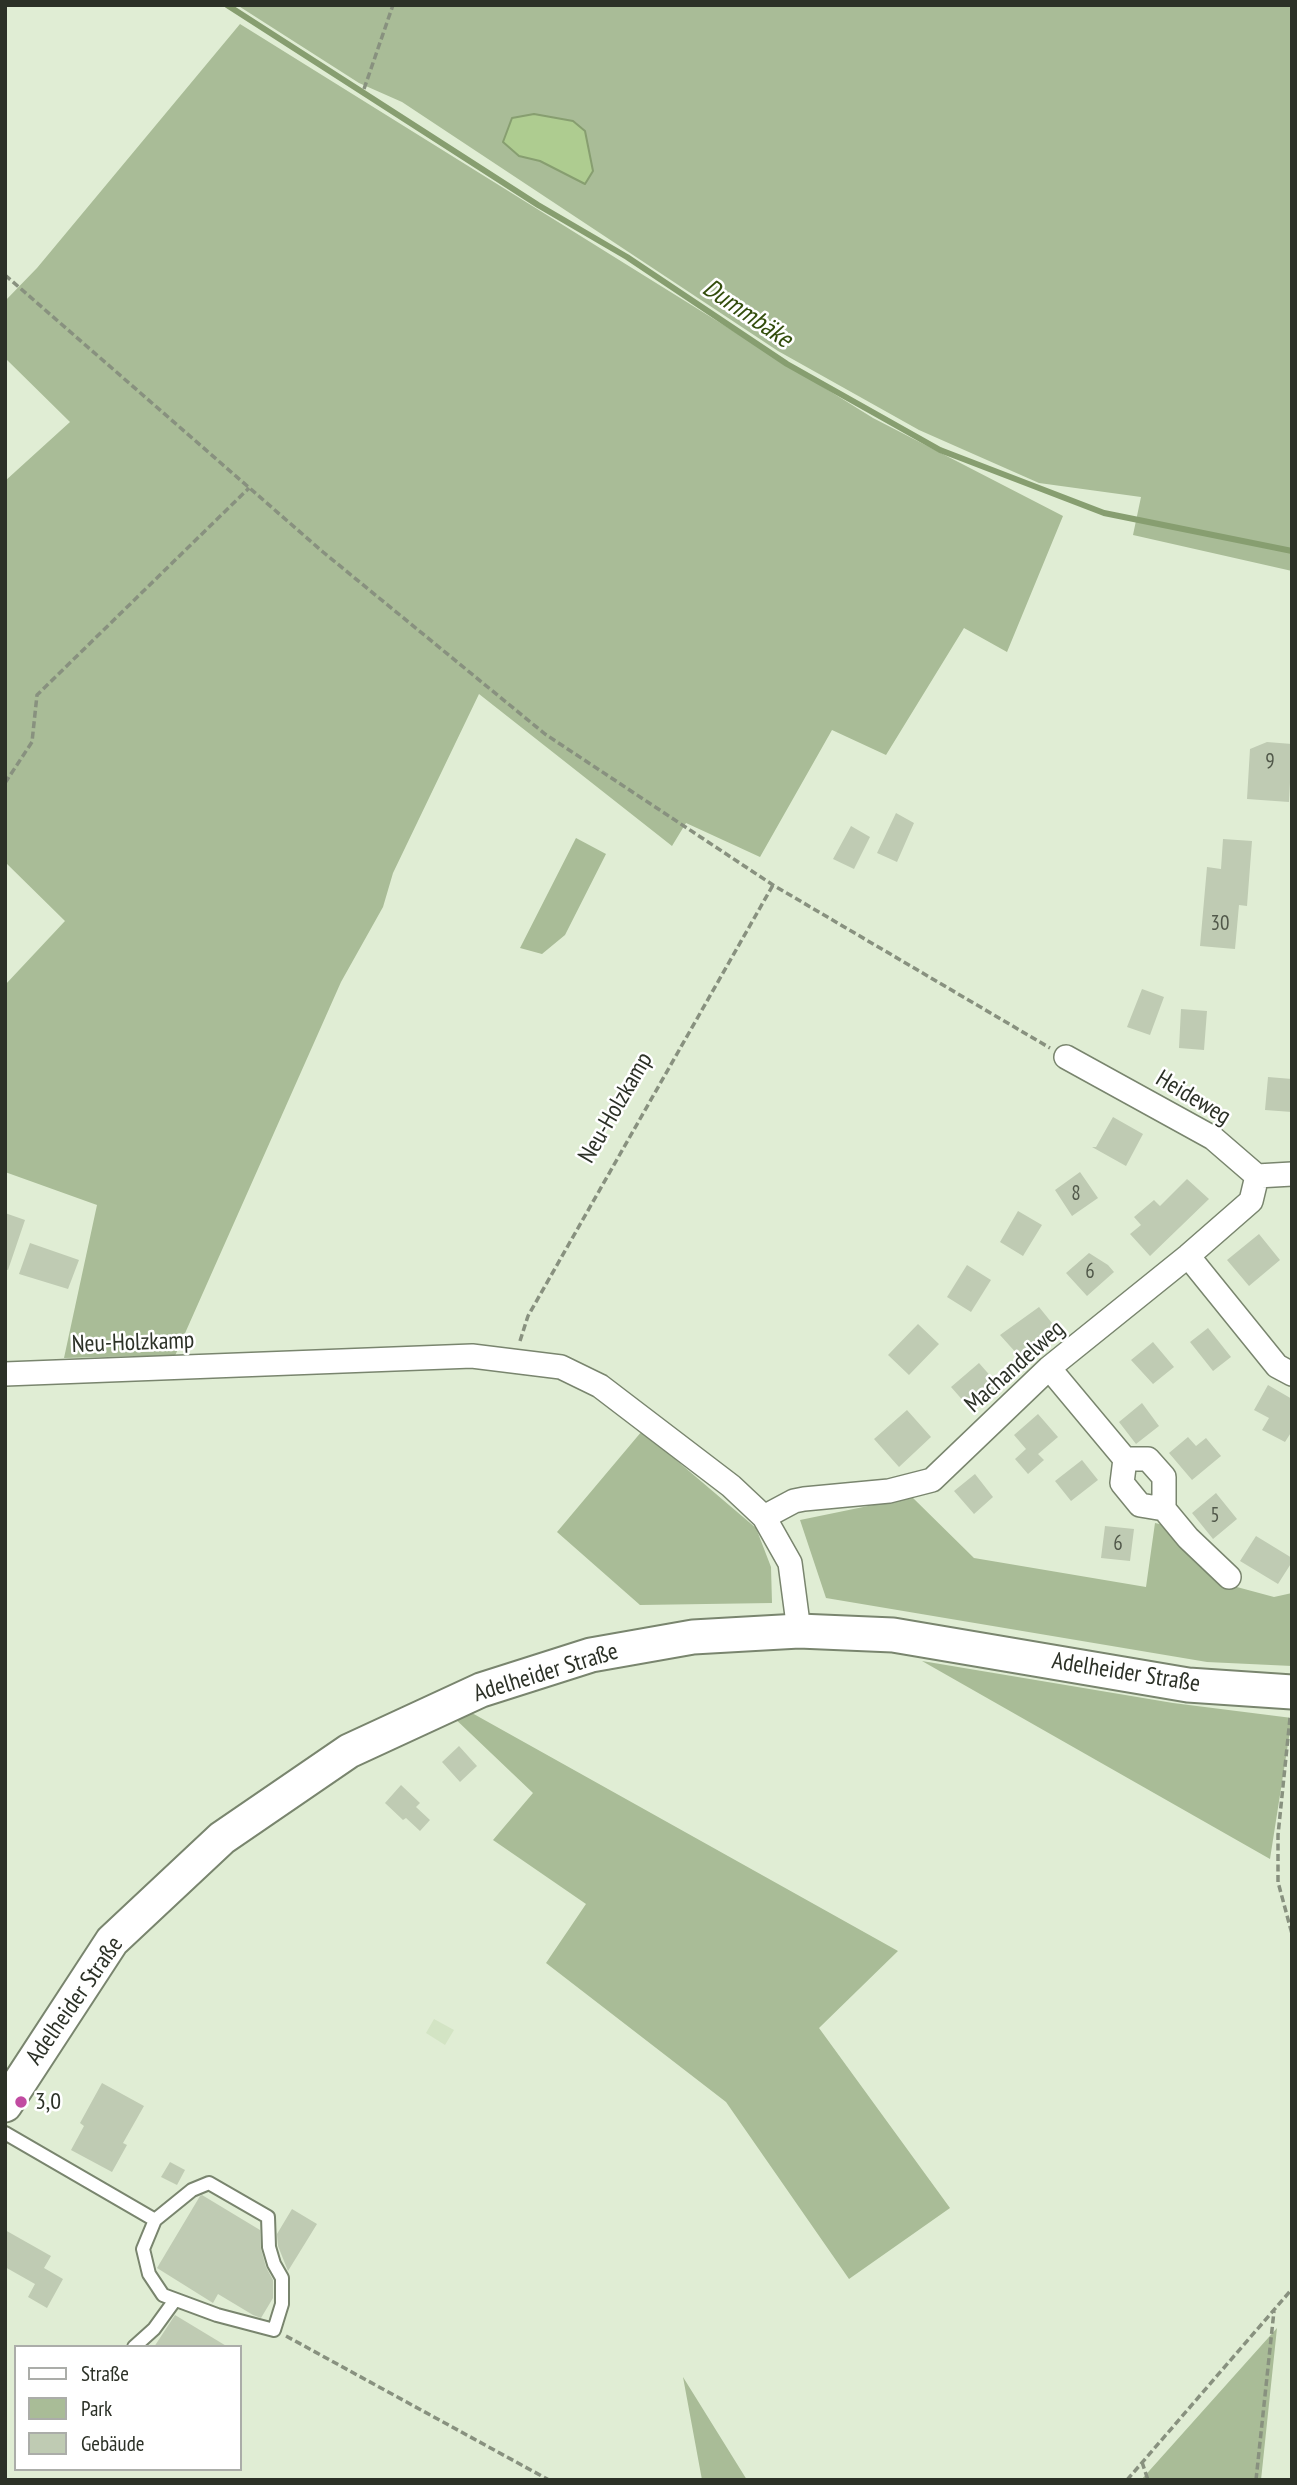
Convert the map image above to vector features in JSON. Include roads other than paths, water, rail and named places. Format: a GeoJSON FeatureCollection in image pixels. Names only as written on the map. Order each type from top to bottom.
{"type":"FeatureCollection","features":[{"type":"Feature","properties":{"kind":"street","name":"Heideweg"},"geometry":{"type":"LineString","coordinates":[[1066,1058],[1213,1138],[1257,1176]]}},
{"type":"Feature","properties":{"kind":"street"},"geometry":{"type":"LineString","coordinates":[[1257,1176],[1292,1174]]}},
{"type":"Feature","properties":{"kind":"street","name":"Machandelweg"},"geometry":{"type":"LineString","coordinates":[[764,1517],[804,1499],[889,1491],[932,1480],[1049,1368],[1188,1256],[1251,1201],[1257,1176]]}},
{"type":"Feature","properties":{"kind":"street"},"geometry":{"type":"LineString","coordinates":[[1188,1256],[1277,1366],[1292,1374]]}},
{"type":"Feature","properties":{"kind":"street","name":"Neu-Holzkamp"},"geometry":{"type":"LineString","coordinates":[[5,1374],[472,1356],[561,1367],[600,1386],[731,1486],[764,1517],[790,1563],[799,1631]]}},
{"type":"Feature","properties":{"kind":"street"},"geometry":{"type":"LineString","coordinates":[[1049,1368],[1125,1459],[1122,1483],[1140,1505],[1164,1509]]}},
{"type":"Feature","properties":{"kind":"street"},"geometry":{"type":"LineString","coordinates":[[1125,1459],[1148,1459],[1164,1477],[1164,1509],[1188,1538],[1229,1577]]}},
{"type":"Feature","properties":{"kind":"street","name":"Adelheider Straße"},"geometry":{"type":"LineString","coordinates":[[5,2105],[112,1941],[222,1838],[349,1751],[481,1690],[591,1655],[693,1637],[799,1631],[893,1635],[1291,1701]]}},
{"type":"Feature","properties":{"kind":"lane"},"geometry":{"type":"LineString","coordinates":[[5,2133],[155,2220]]}},
{"type":"Feature","properties":{"kind":"lane"},"geometry":{"type":"LineString","coordinates":[[209,2183],[268,2217],[269,2247],[274,2264],[282,2277],[282,2304],[274,2330],[217,2315],[175,2300],[163,2295],[149,2274],[143,2249],[155,2220],[192,2190],[209,2183]]}},
{"type":"Feature","properties":{"kind":"lane"},"geometry":{"type":"LineString","coordinates":[[136,2345],[154,2329],[175,2300]]}},
{"type":"Feature","properties":{"kind":"waterway","name":"Dummbäke"},"geometry":{"type":"LineString","coordinates":[[227,5],[538,205],[627,257],[787,364],[940,450],[1104,513],[1292,551]]}},
{"type":"Feature","properties":{"kind":"place","name":"3,0"},"geometry":{"type":"Point","coordinates":[21,2102]}}]}
